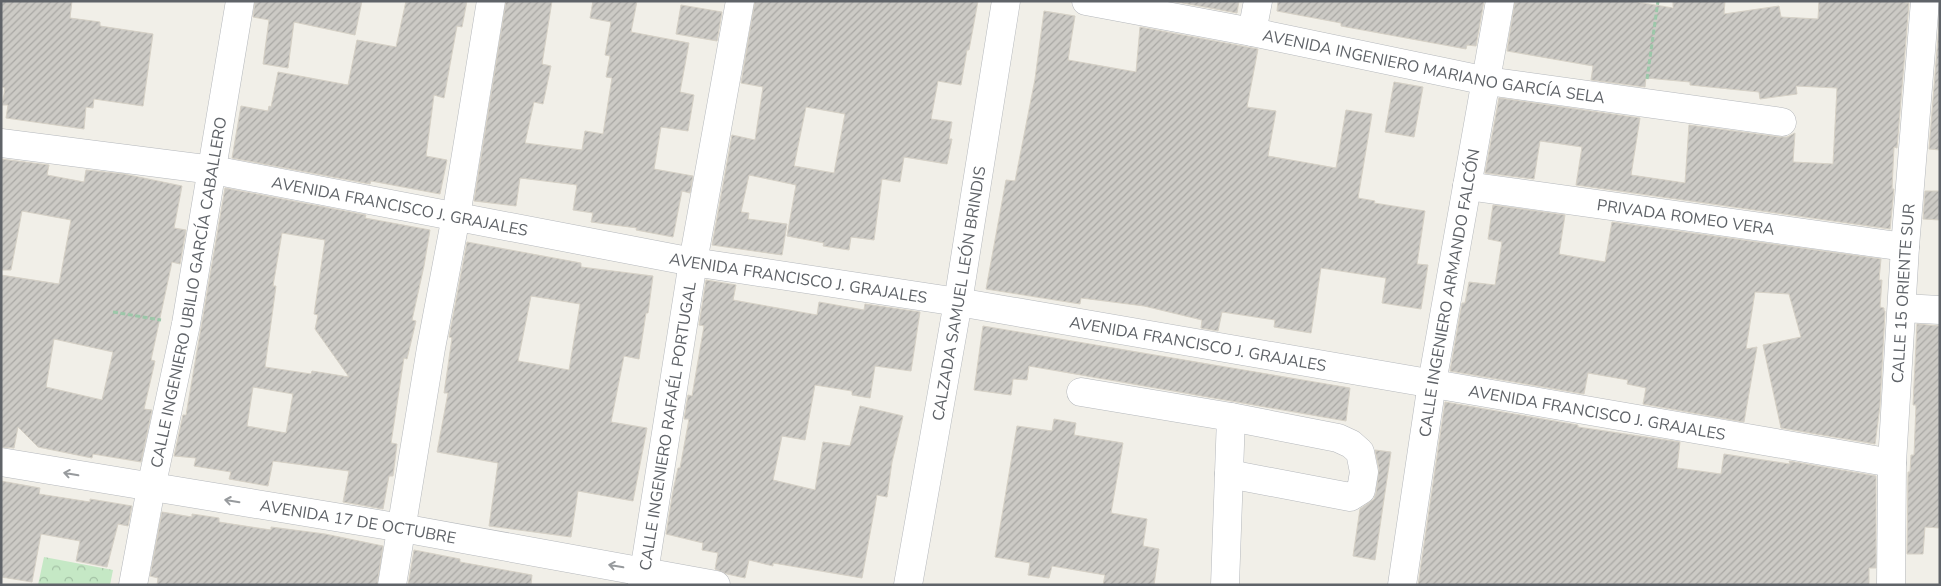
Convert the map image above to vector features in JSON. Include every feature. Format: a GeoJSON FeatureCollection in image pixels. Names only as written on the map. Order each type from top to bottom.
{"type":"FeatureCollection","features":[{"type":"Feature","properties":{"kind":"street","name":"CALLE INGENIERO UBILIO GARCÍA CABALLERO"},"geometry":{"type":"LineString","coordinates":[[133,585],[151,488],[186,324],[240,1]]}},
{"type":"Feature","properties":{"kind":"street"},"geometry":{"type":"LineString","coordinates":[[392,585],[491,1]]}},
{"type":"Feature","properties":{"kind":"street","name":"CALLE INGENIERO RAFAÉL PORTUGAL"},"geometry":{"type":"LineString","coordinates":[[644,578],[693,262],[740,1]]}},
{"type":"Feature","properties":{"kind":"street","name":"CALZADA SAMUEL LEÓN BRINDIS"},"geometry":{"type":"LineString","coordinates":[[908,585],[958,302],[1006,1]]}},
{"type":"Feature","properties":{"kind":"street","name":"AVENIDA INGENIERO MARIANO GARCÍA SELA"},"geometry":{"type":"LineString","coordinates":[[1086,1],[1252,32],[1487,81],[1782,122]]}},
{"type":"Feature","properties":{"kind":"street"},"geometry":{"type":"LineString","coordinates":[[1252,32],[1258,1]]}},
{"type":"Feature","properties":{"kind":"street","name":"CALLE INGENIERO ARMANDO FALCÓN"},"geometry":{"type":"LineString","coordinates":[[1402,585],[1432,383],[1500,1]]}},
{"type":"Feature","properties":{"kind":"street","name":"CALLE 15 ORIENTE SUR"},"geometry":{"type":"LineString","coordinates":[[1891,585],[1892,463],[1905,247],[1925,1]]}},
{"type":"Feature","properties":{"kind":"street","name":"AVENIDA FRANCISCO J. GRAJALES"},"geometry":{"type":"LineString","coordinates":[[1,143],[212,170],[693,262],[958,302],[1892,463]]}},
{"type":"Feature","properties":{"kind":"street","name":"PRIVADA ROMEO VERA"},"geometry":{"type":"LineString","coordinates":[[1467,186],[1905,247]]}},
{"type":"Feature","properties":{"kind":"street"},"geometry":{"type":"LineString","coordinates":[[1902,308],[1940,310]]}},
{"type":"Feature","properties":{"kind":"street"},"geometry":{"type":"LineString","coordinates":[[1082,392],[1231,417],[1338,438],[1360,452],[1364,472],[1361,490],[1350,498],[1229,474]]}},
{"type":"Feature","properties":{"kind":"street"},"geometry":{"type":"LineString","coordinates":[[1225,585],[1231,417]]}},
{"type":"Feature","properties":{"kind":"street","name":"AVENIDA 17 DE OCTUBRE"},"geometry":{"type":"LineString","coordinates":[[1,462],[402,528],[644,578],[716,585]]}},
{"type":"Feature","properties":{"kind":"path"},"geometry":{"type":"LineString","coordinates":[[1644,102],[1658,1]]}},
{"type":"Feature","properties":{"kind":"path"},"geometry":{"type":"LineString","coordinates":[[113,312],[186,324]]}},
{"type":"Feature","properties":{"kind":"green space"},"geometry":{"type":"Polygon","coordinates":[[[44,557],[113,570],[110,585],[38,585],[44,557]]]}},
{"type":"Feature","properties":{"kind":"building"},"geometry":{"type":"Polygon","coordinates":[[[1,1],[72,1],[70,18],[100,22],[100,26],[153,34],[143,106],[94,99],[93,108],[86,107],[84,129],[6,118],[8,105],[2,105],[5,88],[1,87],[1,1]]]}},
{"type":"Feature","properties":{"kind":"building"},"geometry":{"type":"Polygon","coordinates":[[[255,1],[362,1],[355,35],[294,22],[288,68],[263,64],[269,20],[253,17],[255,1]]]}},
{"type":"Feature","properties":{"kind":"building"},"geometry":{"type":"Polygon","coordinates":[[[406,1],[467,1],[462,27],[457,26],[444,98],[434,95],[426,156],[447,160],[440,194],[371,181],[370,184],[232,158],[241,106],[268,111],[269,106],[271,107],[278,72],[348,85],[357,40],[396,47],[406,1]]]}},
{"type":"Feature","properties":{"kind":"building"},"geometry":{"type":"Polygon","coordinates":[[[506,1],[552,1],[542,64],[551,66],[543,104],[534,102],[525,143],[582,150],[585,131],[603,134],[612,78],[606,77],[610,56],[605,55],[611,22],[590,18],[593,1],[637,1],[631,32],[689,43],[680,92],[694,95],[688,131],[661,127],[654,169],[693,176],[690,193],[682,191],[673,237],[636,230],[637,228],[591,222],[593,213],[573,210],[577,185],[520,178],[516,206],[474,201],[506,1]]]}},
{"type":"Feature","properties":{"kind":"building"},"geometry":{"type":"Polygon","coordinates":[[[755,1],[978,1],[961,85],[938,81],[931,119],[952,122],[949,139],[952,139],[947,164],[904,157],[900,182],[882,179],[874,240],[851,237],[849,250],[823,246],[824,243],[787,236],[796,185],[749,175],[741,212],[749,213],[748,219],[787,224],[782,255],[712,245],[732,135],[755,140],[763,87],[741,83],[755,1]],[[806,107],[794,166],[834,173],[845,114],[806,107]]]}},
{"type":"Feature","properties":{"kind":"building"},"geometry":{"type":"Polygon","coordinates":[[[1172,1],[1239,1],[1237,13],[1172,1]]]}},
{"type":"Feature","properties":{"kind":"building"},"geometry":{"type":"Polygon","coordinates":[[[1278,1],[1484,1],[1476,46],[1467,45],[1466,49],[1341,26],[1341,23],[1277,11],[1278,1]]]}},
{"type":"Feature","properties":{"kind":"building"},"geometry":{"type":"Polygon","coordinates":[[[1515,1],[1631,1],[1673,8],[1673,1],[1725,1],[1724,14],[1779,6],[1781,17],[1818,19],[1819,1],[1905,1],[1905,3],[1909,3],[1897,148],[1894,147],[1892,189],[1894,189],[1890,229],[1576,185],[1582,147],[1540,141],[1534,179],[1485,173],[1499,98],[1640,118],[1631,175],[1685,183],[1689,125],[1780,137],[1787,137],[1795,133],[1793,162],[1833,164],[1837,88],[1796,86],[1797,94],[1760,99],[1759,92],[1690,85],[1690,82],[1646,78],[1645,87],[1591,80],[1593,66],[1507,51],[1515,1]]]}},
{"type":"Feature","properties":{"kind":"building"},"geometry":{"type":"Polygon","coordinates":[[[681,5],[722,12],[717,41],[676,34],[681,5]]]}},
{"type":"Feature","properties":{"kind":"building"},"geometry":{"type":"Polygon","coordinates":[[[1044,11],[1075,16],[1068,60],[1136,72],[1140,27],[1258,49],[1247,107],[1276,111],[1268,156],[1336,168],[1346,110],[1372,114],[1358,198],[1375,201],[1374,203],[1425,211],[1417,264],[1428,265],[1421,309],[1382,303],[1386,278],[1321,268],[1311,333],[1274,327],[1275,320],[1222,312],[1218,331],[1201,328],[1202,320],[1144,306],[1081,298],[1080,304],[986,289],[1006,180],[1015,181],[1035,79],[1044,11]]]}},
{"type":"Feature","properties":{"kind":"building"},"geometry":{"type":"Polygon","coordinates":[[[1940,12],[1940,150],[1929,149],[1940,12]]]}},
{"type":"Feature","properties":{"kind":"building"},"geometry":{"type":"Polygon","coordinates":[[[1394,82],[1423,87],[1414,137],[1385,132],[1394,82]]]}},
{"type":"Feature","properties":{"kind":"building"},"geometry":{"type":"Polygon","coordinates":[[[1,159],[49,165],[47,175],[84,182],[86,170],[124,174],[182,186],[174,228],[186,230],[180,264],[172,262],[151,360],[155,361],[144,409],[152,410],[141,462],[93,454],[92,458],[38,447],[18,427],[14,448],[1,447],[1,275],[59,284],[71,220],[22,211],[11,270],[1,270],[1,159]],[[54,339],[46,387],[102,400],[113,352],[54,339]]]}},
{"type":"Feature","properties":{"kind":"building"},"geometry":{"type":"Polygon","coordinates":[[[225,188],[366,215],[365,218],[430,230],[412,320],[416,321],[407,359],[404,358],[391,443],[397,444],[393,476],[389,476],[383,509],[343,502],[349,471],[273,461],[268,486],[229,479],[231,472],[194,466],[196,458],[174,456],[183,415],[186,415],[225,188]],[[282,233],[273,286],[276,286],[265,367],[311,374],[312,371],[349,377],[315,329],[318,315],[314,314],[325,240],[282,233]],[[253,387],[247,426],[286,433],[293,394],[253,387]]]}},
{"type":"Feature","properties":{"kind":"building"},"geometry":{"type":"Polygon","coordinates":[[[1925,191],[1940,191],[1940,220],[1923,219],[1925,191]]]}},
{"type":"Feature","properties":{"kind":"building"},"geometry":{"type":"Polygon","coordinates":[[[1493,205],[1565,215],[1559,254],[1605,262],[1612,222],[1881,259],[1879,280],[1882,280],[1880,307],[1884,308],[1885,311],[1880,406],[1875,444],[1781,428],[1763,345],[1801,337],[1789,294],[1755,292],[1746,349],[1757,347],[1744,422],[1643,404],[1646,388],[1627,384],[1628,380],[1588,373],[1584,394],[1450,371],[1462,303],[1465,303],[1469,282],[1495,285],[1502,242],[1488,239],[1493,205]]]}},
{"type":"Feature","properties":{"kind":"building"},"geometry":{"type":"Polygon","coordinates":[[[467,242],[581,263],[581,267],[653,276],[639,359],[624,356],[611,422],[647,428],[633,501],[578,491],[571,537],[489,526],[498,463],[437,452],[448,393],[444,393],[452,338],[449,337],[467,242]],[[531,296],[518,361],[569,370],[580,304],[531,296]]]}},
{"type":"Feature","properties":{"kind":"building"},"geometry":{"type":"Polygon","coordinates":[[[706,280],[736,285],[733,300],[817,315],[819,302],[864,310],[865,304],[920,312],[911,371],[875,366],[870,398],[852,395],[852,391],[815,385],[805,440],[782,436],[773,480],[815,490],[823,442],[850,446],[860,406],[903,416],[892,462],[887,497],[877,495],[862,578],[773,563],[773,566],[749,560],[745,578],[727,574],[715,569],[718,553],[702,550],[703,543],[666,534],[673,491],[678,468],[680,468],[689,419],[684,419],[688,395],[692,396],[704,326],[699,325],[706,280]]]}},
{"type":"Feature","properties":{"kind":"building"},"geometry":{"type":"Polygon","coordinates":[[[1917,324],[1940,326],[1940,528],[1925,527],[1923,554],[1907,554],[1908,472],[1910,472],[1911,455],[1914,455],[1916,405],[1913,405],[1917,324]]]}},
{"type":"Feature","properties":{"kind":"building"},"geometry":{"type":"Polygon","coordinates":[[[983,326],[1350,388],[1346,421],[1029,366],[1027,380],[1013,379],[1011,395],[974,390],[983,326]]]}},
{"type":"Feature","properties":{"kind":"building"},"geometry":{"type":"Polygon","coordinates":[[[1445,402],[1578,425],[1578,427],[1680,442],[1677,468],[1721,474],[1724,454],[1790,464],[1789,461],[1876,476],[1876,568],[1869,568],[1869,585],[1418,585],[1445,402]]]}},
{"type":"Feature","properties":{"kind":"building"},"geometry":{"type":"Polygon","coordinates":[[[1054,419],[1076,423],[1074,435],[1123,443],[1111,513],[1147,519],[1143,546],[1159,549],[1154,585],[1103,585],[1105,575],[1052,566],[1049,578],[1028,575],[1030,563],[995,557],[1017,426],[1052,431],[1054,419]]]}},
{"type":"Feature","properties":{"kind":"building"},"geometry":{"type":"Polygon","coordinates":[[[1375,450],[1391,452],[1375,560],[1353,556],[1360,509],[1374,499],[1376,493],[1379,469],[1375,450]]]}},
{"type":"Feature","properties":{"kind":"building"},"geometry":{"type":"Polygon","coordinates":[[[1,481],[40,488],[39,494],[90,502],[90,499],[132,506],[128,526],[118,524],[107,567],[76,561],[80,541],[41,534],[32,582],[1,577],[1,481]]]}},
{"type":"Feature","properties":{"kind":"building"},"geometry":{"type":"Polygon","coordinates":[[[162,512],[192,517],[192,514],[219,518],[219,522],[271,530],[271,527],[325,534],[383,546],[377,585],[157,585],[158,578],[150,576],[162,512]]]}},
{"type":"Feature","properties":{"kind":"building"},"geometry":{"type":"Polygon","coordinates":[[[414,550],[460,559],[460,562],[532,575],[531,585],[408,585],[414,550]]]}}]}
